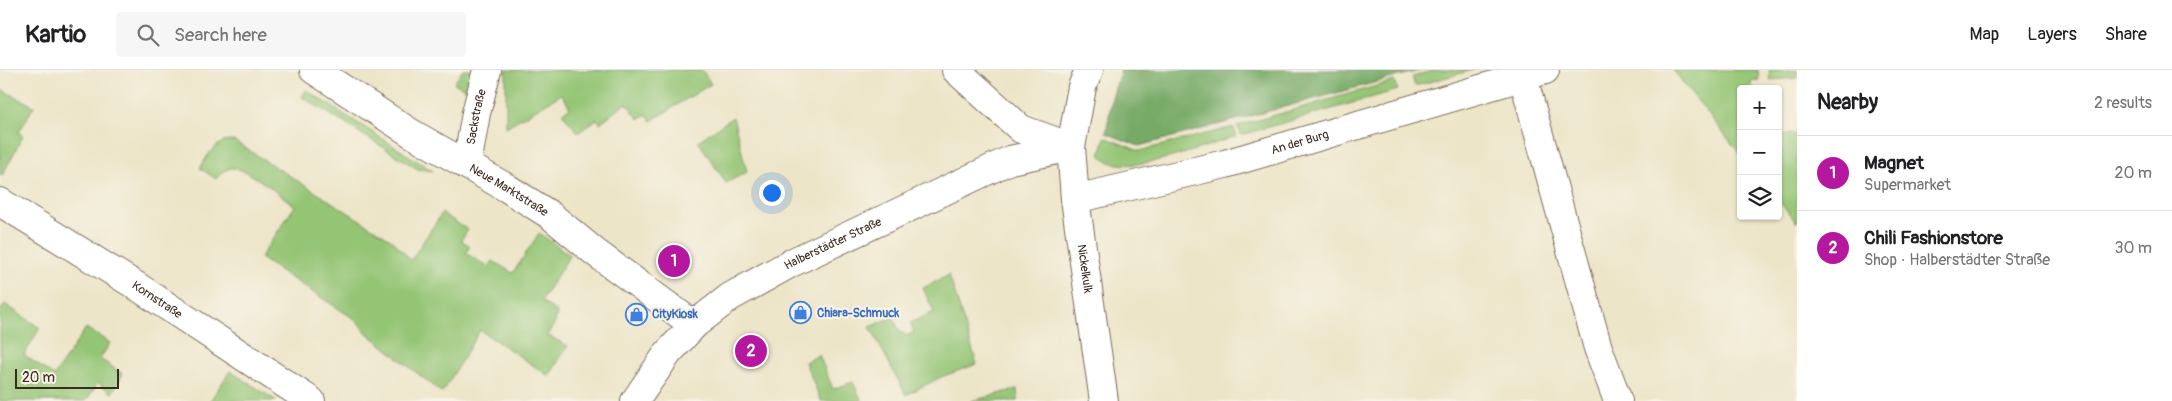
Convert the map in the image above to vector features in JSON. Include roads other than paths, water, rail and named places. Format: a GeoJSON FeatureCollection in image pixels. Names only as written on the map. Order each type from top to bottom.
{"type":"FeatureCollection","features":[{"type":"Feature","properties":{"kind":"street","name":"Neue Marktstraße"},"geometry":{"type":"LineString","coordinates":[[314,70],[411,133],[550,215],[596,253],[694,325]]}},
{"type":"Feature","properties":{"kind":"street","name":"Sackstraße"},"geometry":{"type":"LineString","coordinates":[[466,165],[487,70]]}},
{"type":"Feature","properties":{"kind":"street"},"geometry":{"type":"LineString","coordinates":[[956,70],[1021,130],[1071,143],[1086,78]]}},
{"type":"Feature","properties":{"kind":"street","name":"An der Burg"},"geometry":{"type":"LineString","coordinates":[[1075,199],[1225,164],[1534,74],[1598,348],[1618,401]]}},
{"type":"Feature","properties":{"kind":"street","name":"Nickelkulk"},"geometry":{"type":"LineString","coordinates":[[1071,143],[1075,199],[1104,401]]}},
{"type":"Feature","properties":{"kind":"street","name":"Halberstädter Straße"},"geometry":{"type":"LineString","coordinates":[[640,399],[668,353],[694,325],[730,296],[793,262],[1010,160],[1071,143]]}},
{"type":"Feature","properties":{"kind":"street","name":"Kornstraße"},"geometry":{"type":"LineString","coordinates":[[0,202],[135,285],[311,401]]}},
{"type":"Feature","properties":{"kind":"place","name":"Magnet"},"geometry":{"type":"Point","coordinates":[674,261]}},
{"type":"Feature","properties":{"kind":"place","name":"Chiara-Schmuck"},"geometry":{"type":"Point","coordinates":[801,313]}},
{"type":"Feature","properties":{"kind":"place","name":"CityKiosk"},"geometry":{"type":"Point","coordinates":[636,314]}},
{"type":"Feature","properties":{"kind":"place","name":"Chili Fashionstore"},"geometry":{"type":"Point","coordinates":[751,351]}}]}
